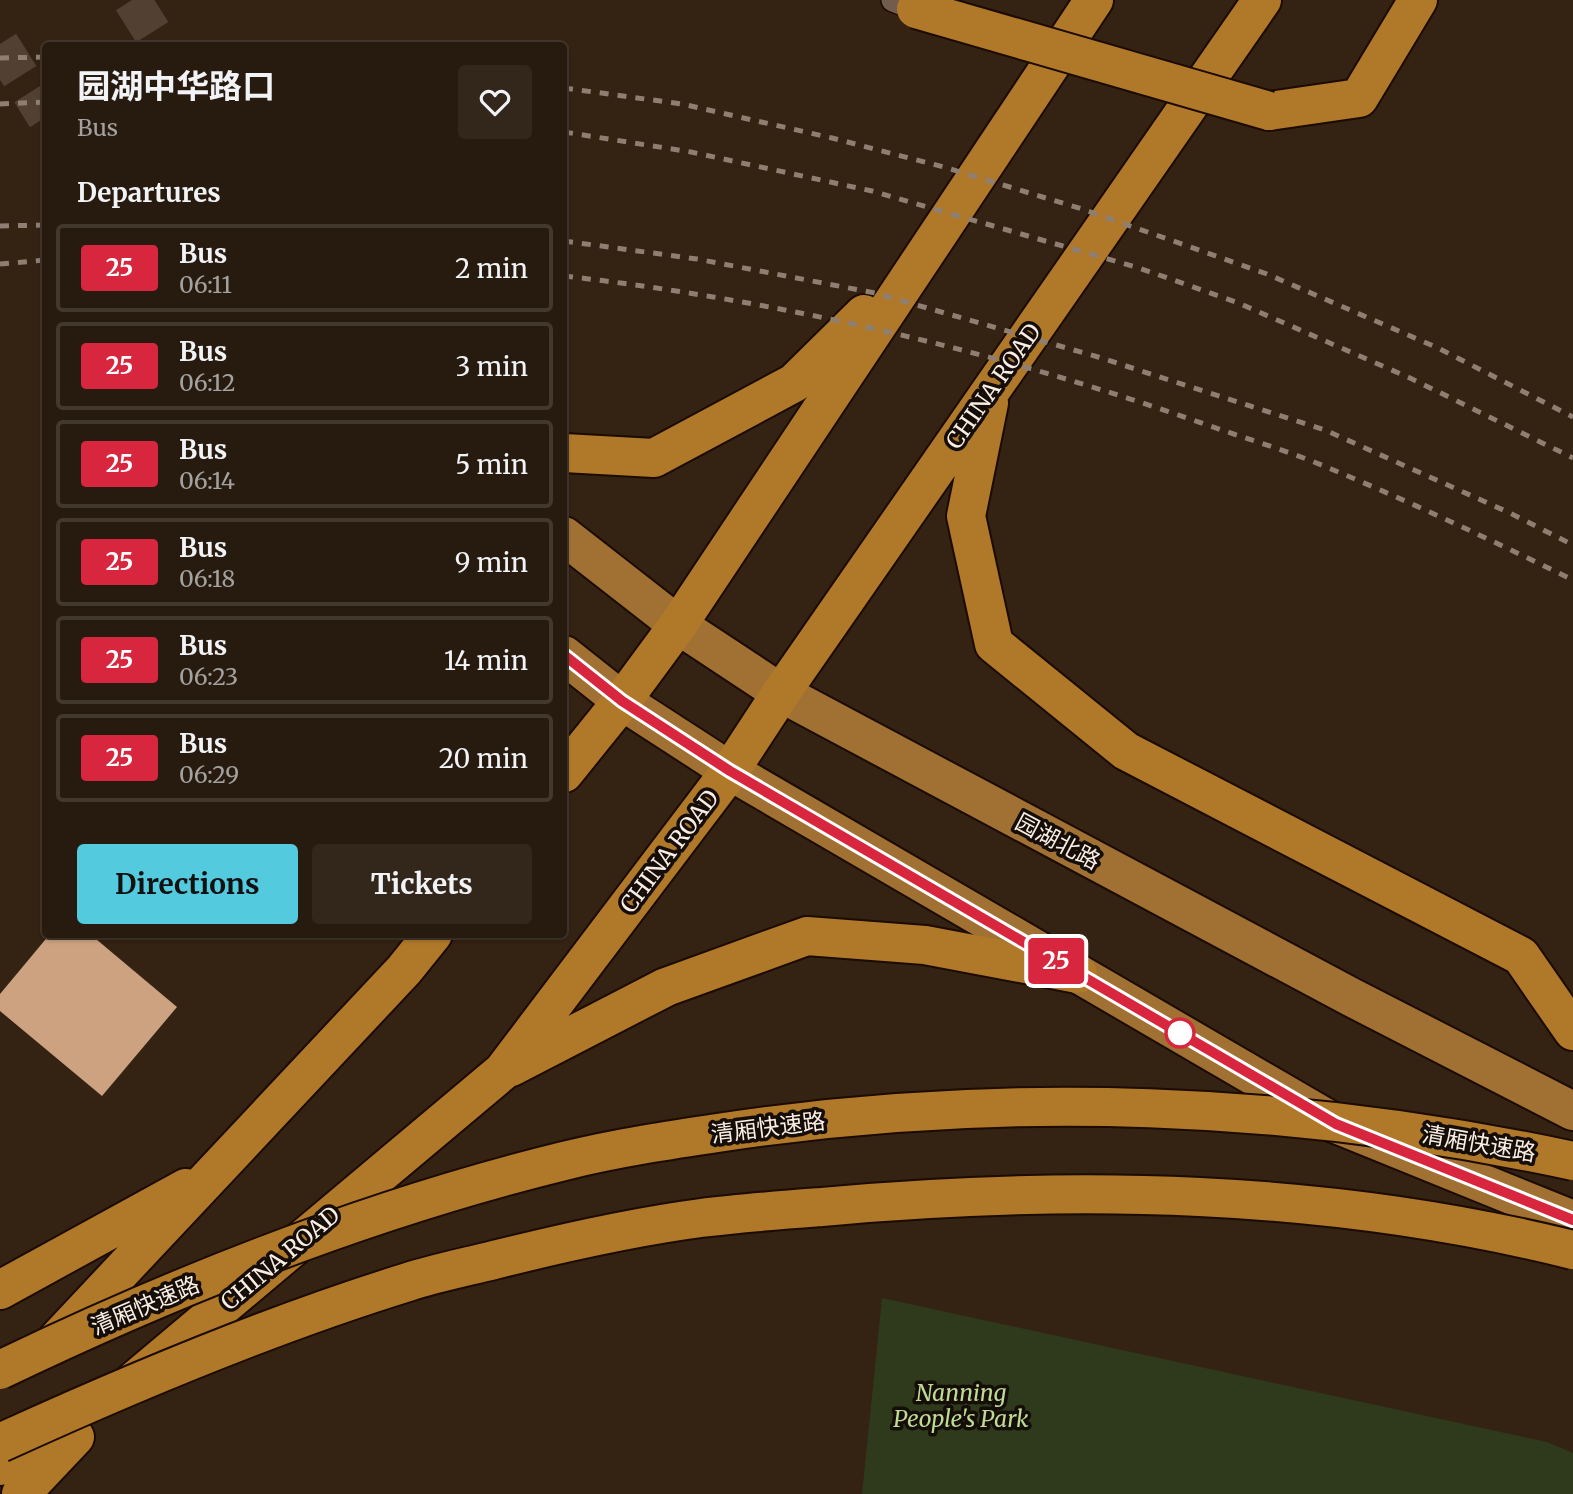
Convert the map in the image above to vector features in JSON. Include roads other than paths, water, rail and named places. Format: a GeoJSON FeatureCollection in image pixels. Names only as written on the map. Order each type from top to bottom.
{"type":"FeatureCollection","features":[{"type":"Feature","properties":{"kind":"highway","name":"CHINA ROAD"},"geometry":{"type":"LineString","coordinates":[[0,1466],[103,1408],[503,1071],[730,771],[781,693],[1262,0]]}},
{"type":"Feature","properties":{"kind":"highway"},"geometry":{"type":"LineString","coordinates":[[911,3],[1269,111],[1359,98],[1418,0]]}},
{"type":"Feature","properties":{"kind":"highway"},"geometry":{"type":"LineString","coordinates":[[567,769],[678,625],[1083,15]]}},
{"type":"Feature","properties":{"kind":"highway"},"geometry":{"type":"LineString","coordinates":[[567,453],[654,458],[794,383],[919,261]]}},
{"type":"Feature","properties":{"kind":"highway"},"geometry":{"type":"LineString","coordinates":[[992,388],[966,516],[994,644],[1126,751],[1521,956],[1573,1031]]}},
{"type":"Feature","properties":{"kind":"highway"},"geometry":{"type":"LineString","coordinates":[[503,1071],[666,987],[807,936],[925,945],[1078,974]]}},
{"type":"Feature","properties":{"kind":"highway"},"geometry":{"type":"LineString","coordinates":[[0,1371],[55,1344],[216,1172],[427,938]]}},
{"type":"Feature","properties":{"kind":"highway","name":"清厢快速路"},"geometry":{"type":"LineString","coordinates":[[0,1371],[228,1270],[411,1203],[565,1161],[654,1143],[784,1123],[952,1110],[1164,1108],[1382,1126],[1475,1139],[1573,1161]]}},
{"type":"Feature","properties":{"kind":"highway"},"geometry":{"type":"LineString","coordinates":[[0,1290],[216,1172]]}},
{"type":"Feature","properties":{"kind":"highway"},"geometry":{"type":"LineString","coordinates":[[0,1443],[183,1365],[409,1282],[532,1251],[701,1218],[922,1198],[1031,1194],[1134,1195],[1338,1207],[1423,1218],[1513,1235],[1573,1250]]}},
{"type":"Feature","properties":{"kind":"highway"},"geometry":{"type":"LineString","coordinates":[[21,1494],[103,1408]]}},
{"type":"Feature","properties":{"kind":"main road","name":"园湖北路"},"geometry":{"type":"LineString","coordinates":[[567,538],[678,625],[781,693],[1327,984],[1573,1111]]}},
{"type":"Feature","properties":{"kind":"main road"},"geometry":{"type":"LineString","coordinates":[[567,657],[622,701],[730,771],[1336,1124],[1573,1220]]}},
{"type":"Feature","properties":{"kind":"tunnel"},"geometry":{"type":"LineString","coordinates":[[132,0],[158,42]]}},
{"type":"Feature","properties":{"kind":"tunnel"},"geometry":{"type":"LineString","coordinates":[[0,44],[42,111]]}},
{"type":"Feature","properties":{"kind":"railway"},"geometry":{"type":"LineString","coordinates":[[0,58],[42,57]]}},
{"type":"Feature","properties":{"kind":"railway"},"geometry":{"type":"LineString","coordinates":[[567,88],[682,104],[832,138],[944,167],[1082,209],[1267,274],[1438,348],[1573,417]]}},
{"type":"Feature","properties":{"kind":"railway"},"geometry":{"type":"LineString","coordinates":[[0,104],[42,102]]}},
{"type":"Feature","properties":{"kind":"railway"},"geometry":{"type":"LineString","coordinates":[[567,132],[691,152],[872,191],[1139,268],[1236,302],[1410,378],[1573,458]]}},
{"type":"Feature","properties":{"kind":"railway"},"geometry":{"type":"LineString","coordinates":[[0,226],[42,225]]}},
{"type":"Feature","properties":{"kind":"railway"},"geometry":{"type":"LineString","coordinates":[[567,241],[697,259],[875,293],[1098,357],[1325,430],[1510,513],[1573,545]]}},
{"type":"Feature","properties":{"kind":"railway"},"geometry":{"type":"LineString","coordinates":[[0,264],[42,260]]}},
{"type":"Feature","properties":{"kind":"railway"},"geometry":{"type":"LineString","coordinates":[[567,276],[810,315],[972,353],[1052,375],[1131,399],[1316,463],[1423,509],[1573,580]]}},
{"type":"Feature","properties":{"kind":"park label","name":"Nanning People's Park"},"geometry":{"type":"Point","coordinates":[961,1405]}}]}
